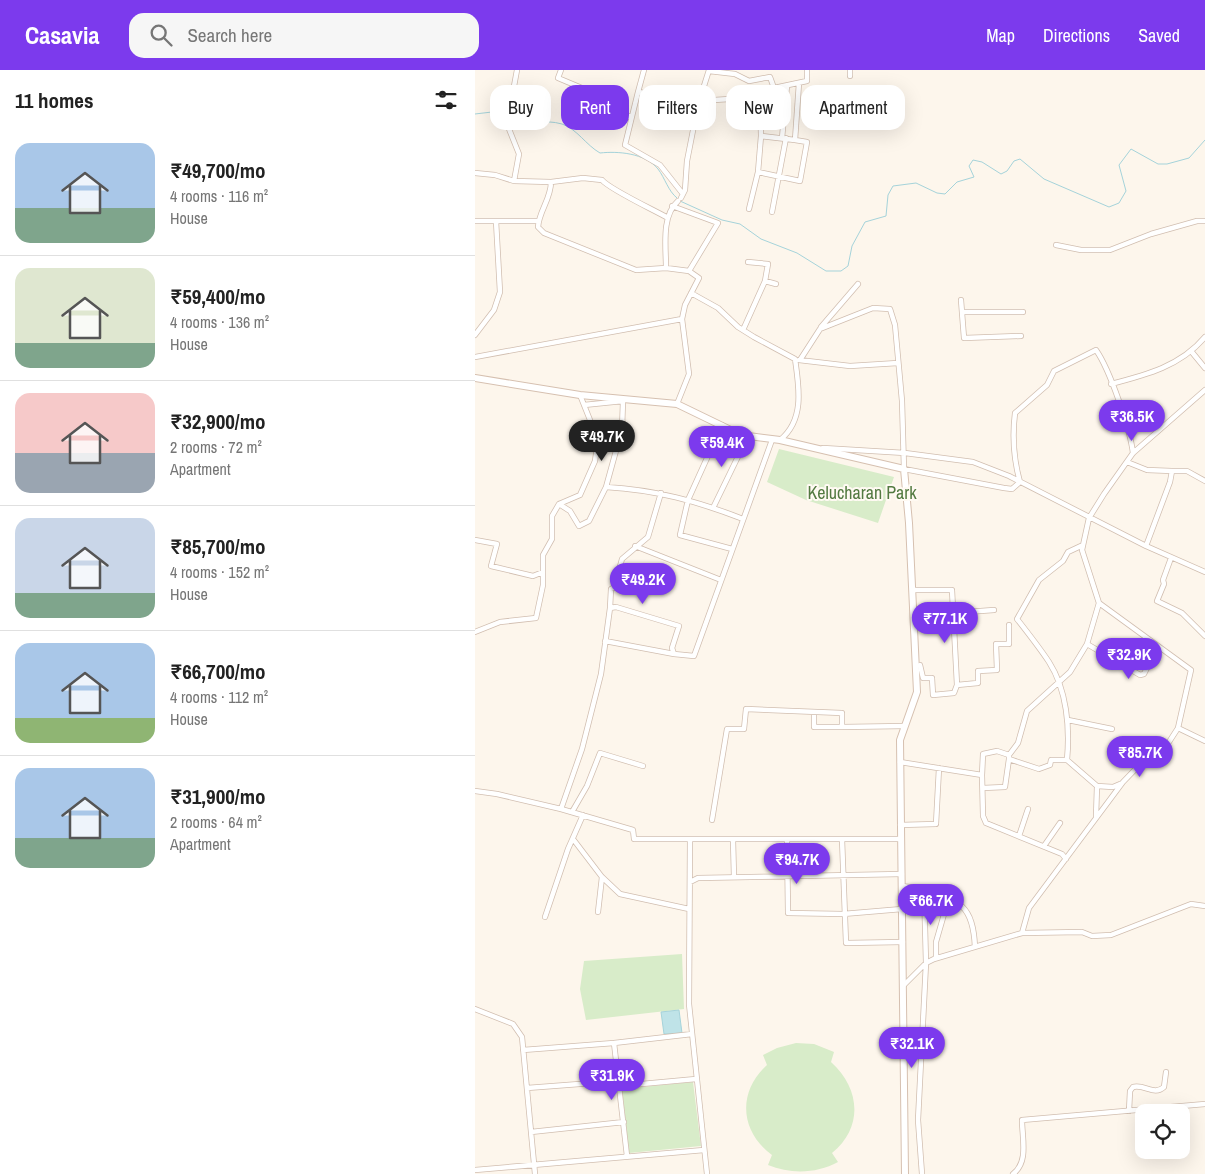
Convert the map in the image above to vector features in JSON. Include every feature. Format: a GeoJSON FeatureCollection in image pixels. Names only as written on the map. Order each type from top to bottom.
{"type":"FeatureCollection","features":[{"type":"Feature","properties":{"kind":"street"},"geometry":{"type":"LineString","coordinates":[[514,181],[519,154],[507,124],[517,70]]}},
{"type":"Feature","properties":{"kind":"street"},"geometry":{"type":"LineString","coordinates":[[561,70],[558,78],[575,85]]}},
{"type":"Feature","properties":{"kind":"street"},"geometry":{"type":"LineString","coordinates":[[644,70],[625,145],[660,165],[680,198]]}},
{"type":"Feature","properties":{"kind":"street"},"geometry":{"type":"LineString","coordinates":[[704,85],[709,70],[735,74],[749,81],[770,77],[773,85]]}},
{"type":"Feature","properties":{"kind":"street"},"geometry":{"type":"LineString","coordinates":[[791,85],[807,81],[807,70]]}},
{"type":"Feature","properties":{"kind":"street"},"geometry":{"type":"LineString","coordinates":[[795,140],[799,83]]}},
{"type":"Feature","properties":{"kind":"street"},"geometry":{"type":"LineString","coordinates":[[716,100],[760,97],[761,136],[758,172],[749,208]]}},
{"type":"Feature","properties":{"kind":"street"},"geometry":{"type":"LineString","coordinates":[[666,268],[668,218],[672,206],[680,198],[693,130]]}},
{"type":"Feature","properties":{"kind":"street"},"geometry":{"type":"LineString","coordinates":[[772,212],[780,176],[784,130]]}},
{"type":"Feature","properties":{"kind":"street"},"geometry":{"type":"LineString","coordinates":[[758,172],[800,181],[807,142],[761,136]]}},
{"type":"Feature","properties":{"kind":"street"},"geometry":{"type":"LineString","coordinates":[[475,173],[495,175],[514,181],[551,182],[583,178],[602,180],[607,187],[668,218]]}},
{"type":"Feature","properties":{"kind":"street"},"geometry":{"type":"LineString","coordinates":[[551,182],[551,194],[538,227],[544,233],[636,270],[666,268],[689,271],[699,278],[685,305],[681,319],[689,374],[677,404]]}},
{"type":"Feature","properties":{"kind":"street"},"geometry":{"type":"LineString","coordinates":[[672,206],[718,223],[689,271]]}},
{"type":"Feature","properties":{"kind":"street"},"geometry":{"type":"LineString","coordinates":[[475,221],[539,221]]}},
{"type":"Feature","properties":{"kind":"street"},"geometry":{"type":"LineString","coordinates":[[475,335],[494,310],[500,292],[496,221]]}},
{"type":"Feature","properties":{"kind":"street"},"geometry":{"type":"LineString","coordinates":[[1056,246],[1081,250],[1110,250],[1151,234],[1197,221],[1205,221]]}},
{"type":"Feature","properties":{"kind":"street"},"geometry":{"type":"LineString","coordinates":[[743,330],[765,281],[768,264],[748,262]]}},
{"type":"Feature","properties":{"kind":"street"},"geometry":{"type":"LineString","coordinates":[[765,281],[777,284]]}},
{"type":"Feature","properties":{"kind":"street"},"geometry":{"type":"LineString","coordinates":[[780,440],[795,421],[799,380],[797,359],[820,328],[858,284]]}},
{"type":"Feature","properties":{"kind":"street"},"geometry":{"type":"LineString","coordinates":[[691,294],[719,308],[743,330],[797,359],[811,359],[850,366],[898,363]]}},
{"type":"Feature","properties":{"kind":"street"},"geometry":{"type":"LineString","coordinates":[[961,300],[964,338],[1021,336]]}},
{"type":"Feature","properties":{"kind":"street"},"geometry":{"type":"LineString","coordinates":[[820,328],[873,308],[890,309],[895,326],[905,453],[904,468],[913,590],[917,692],[900,740],[900,825],[904,942],[905,1174]]}},
{"type":"Feature","properties":{"kind":"street"},"geometry":{"type":"LineString","coordinates":[[962,312],[1023,312]]}},
{"type":"Feature","properties":{"kind":"street"},"geometry":{"type":"LineString","coordinates":[[475,357],[681,319]]}},
{"type":"Feature","properties":{"kind":"street"},"geometry":{"type":"LineString","coordinates":[[1111,384],[1159,371],[1191,351],[1205,337]]}},
{"type":"Feature","properties":{"kind":"street"},"geometry":{"type":"LineString","coordinates":[[1019,482],[1014,461],[1012,438],[1015,412],[1047,385],[1054,371],[1096,350],[1104,362],[1131,436],[1133,453]]}},
{"type":"Feature","properties":{"kind":"street"},"geometry":{"type":"LineString","coordinates":[[1191,351],[1205,368]]}},
{"type":"Feature","properties":{"kind":"street"},"geometry":{"type":"LineString","coordinates":[[475,378],[580,395],[677,404],[748,436],[780,440],[1004,488],[1012,489],[1019,482]]}},
{"type":"Feature","properties":{"kind":"street"},"geometry":{"type":"LineString","coordinates":[[983,788],[1005,787],[1009,757],[1018,743],[1027,711],[1071,672],[1087,644],[1099,603],[1082,550],[1089,518],[1133,453],[1205,390]]}},
{"type":"Feature","properties":{"kind":"street"},"geometry":{"type":"LineString","coordinates":[[475,632],[500,622],[536,618],[543,586],[543,555],[552,539],[552,516],[559,504],[580,495],[595,461],[599,440],[580,395]]}},
{"type":"Feature","properties":{"kind":"street"},"geometry":{"type":"LineString","coordinates":[[559,504],[570,510],[579,526],[589,521],[606,487],[622,429],[623,402],[584,405]]}},
{"type":"Feature","properties":{"kind":"street"},"geometry":{"type":"LineString","coordinates":[[722,425],[688,500],[680,535],[732,549]]}},
{"type":"Feature","properties":{"kind":"street"},"geometry":{"type":"LineString","coordinates":[[713,508],[748,436]]}},
{"type":"Feature","properties":{"kind":"street"},"geometry":{"type":"LineString","coordinates":[[605,642],[695,656],[772,440]]}},
{"type":"Feature","properties":{"kind":"street"},"geometry":{"type":"LineString","coordinates":[[808,447],[905,453],[973,462],[1019,482],[1171,558],[1205,572]]}},
{"type":"Feature","properties":{"kind":"street"},"geometry":{"type":"LineString","coordinates":[[1127,462],[1147,470],[1187,471],[1205,481]]}},
{"type":"Feature","properties":{"kind":"street"},"geometry":{"type":"LineString","coordinates":[[1146,546],[1170,482],[1172,471]]}},
{"type":"Feature","properties":{"kind":"street"},"geometry":{"type":"LineString","coordinates":[[606,487],[661,493],[743,519]]}},
{"type":"Feature","properties":{"kind":"street"},"geometry":{"type":"LineString","coordinates":[[561,809],[582,749],[601,674],[611,589],[617,586],[622,559],[635,546],[648,537],[661,493]]}},
{"type":"Feature","properties":{"kind":"street"},"geometry":{"type":"LineString","coordinates":[[475,540],[497,544],[491,566],[533,576],[543,572]]}},
{"type":"Feature","properties":{"kind":"street"},"geometry":{"type":"LineString","coordinates":[[1067,760],[1067,720],[1059,682],[1050,664],[1017,618],[1039,580],[1063,561],[1067,552],[1083,545]]}},
{"type":"Feature","properties":{"kind":"street"},"geometry":{"type":"LineString","coordinates":[[635,546],[721,580]]}},
{"type":"Feature","properties":{"kind":"street"},"geometry":{"type":"LineString","coordinates":[[1171,558],[1157,602],[1182,613],[1205,636]]}},
{"type":"Feature","properties":{"kind":"street"},"geometry":{"type":"LineString","coordinates":[[913,590],[952,590],[957,685],[954,693],[933,695],[932,678],[923,678],[920,665]]}},
{"type":"Feature","properties":{"kind":"street"},"geometry":{"type":"LineString","coordinates":[[1022,933],[1029,908],[1121,783],[1153,750],[1169,742],[1178,728],[1191,670],[1099,603]]}},
{"type":"Feature","properties":{"kind":"street"},"geometry":{"type":"LineString","coordinates":[[610,608],[616,607],[679,626],[672,648],[674,654]]}},
{"type":"Feature","properties":{"kind":"street"},"geometry":{"type":"LineString","coordinates":[[953,613],[994,610]]}},
{"type":"Feature","properties":{"kind":"street"},"geometry":{"type":"LineString","coordinates":[[957,685],[978,683],[977,671],[997,670],[996,644],[1009,644],[1009,625]]}},
{"type":"Feature","properties":{"kind":"street"},"geometry":{"type":"LineString","coordinates":[[1087,644],[1140,675],[1144,674],[1156,650]]}},
{"type":"Feature","properties":{"kind":"street"},"geometry":{"type":"LineString","coordinates":[[712,820],[727,729],[743,729],[746,709],[842,712],[842,727]]}},
{"type":"Feature","properties":{"kind":"street"},"geometry":{"type":"LineString","coordinates":[[814,712],[814,727],[905,726]]}},
{"type":"Feature","properties":{"kind":"street"},"geometry":{"type":"LineString","coordinates":[[1067,720],[1112,729]]}},
{"type":"Feature","properties":{"kind":"street"},"geometry":{"type":"LineString","coordinates":[[1178,728],[1205,741]]}},
{"type":"Feature","properties":{"kind":"street"},"geometry":{"type":"LineString","coordinates":[[1066,859],[1062,854],[986,823],[983,816],[983,754],[997,751],[1039,769],[1050,765],[1051,760],[1067,760],[1097,786],[1113,787],[1121,783]]}},
{"type":"Feature","properties":{"kind":"street"},"geometry":{"type":"LineString","coordinates":[[572,812],[587,786],[600,753],[643,766]]}},
{"type":"Feature","properties":{"kind":"street"},"geometry":{"type":"LineString","coordinates":[[900,762],[983,774]]}},
{"type":"Feature","properties":{"kind":"street"},"geometry":{"type":"LineString","coordinates":[[900,825],[936,824],[939,768]]}},
{"type":"Feature","properties":{"kind":"street"},"geometry":{"type":"LineString","coordinates":[[1096,818],[1097,786]]}},
{"type":"Feature","properties":{"kind":"street"},"geometry":{"type":"LineString","coordinates":[[475,791],[497,794],[561,809],[633,830],[634,839],[901,839]]}},
{"type":"Feature","properties":{"kind":"street"},"geometry":{"type":"LineString","coordinates":[[1019,836],[1028,809]]}},
{"type":"Feature","properties":{"kind":"street"},"geometry":{"type":"LineString","coordinates":[[545,917],[583,815]]}},
{"type":"Feature","properties":{"kind":"street"},"geometry":{"type":"LineString","coordinates":[[1044,846],[1060,823]]}},
{"type":"Feature","properties":{"kind":"street"},"geometry":{"type":"LineString","coordinates":[[573,839],[602,877],[620,894],[689,909]]}},
{"type":"Feature","properties":{"kind":"street"},"geometry":{"type":"LineString","coordinates":[[841,839],[843,914],[846,943],[904,942]]}},
{"type":"Feature","properties":{"kind":"street"},"geometry":{"type":"LineString","coordinates":[[690,840],[689,1004],[707,1174]]}},
{"type":"Feature","properties":{"kind":"street"},"geometry":{"type":"LineString","coordinates":[[733,840],[734,877]]}},
{"type":"Feature","properties":{"kind":"street"},"geometry":{"type":"LineString","coordinates":[[787,840],[788,913],[843,914],[902,909]]}},
{"type":"Feature","properties":{"kind":"street"},"geometry":{"type":"LineString","coordinates":[[689,882],[699,878],[902,874]]}},
{"type":"Feature","properties":{"kind":"street"},"geometry":{"type":"LineString","coordinates":[[598,912],[602,877]]}},
{"type":"Feature","properties":{"kind":"street"},"geometry":{"type":"LineString","coordinates":[[902,886],[949,897],[965,907],[973,922],[975,947]]}},
{"type":"Feature","properties":{"kind":"street"},"geometry":{"type":"LineString","coordinates":[[922,1174],[918,1120],[926,963],[924,890]]}},
{"type":"Feature","properties":{"kind":"street"},"geometry":{"type":"LineString","coordinates":[[936,958],[936,942],[949,897]]}},
{"type":"Feature","properties":{"kind":"street"},"geometry":{"type":"LineString","coordinates":[[904,985],[926,963],[936,958],[1022,933],[1082,932],[1093,936],[1111,935],[1191,904],[1205,906]]}},
{"type":"Feature","properties":{"kind":"street"},"geometry":{"type":"LineString","coordinates":[[475,1009],[513,1024],[522,1037],[535,1174]]}},
{"type":"Feature","properties":{"kind":"street"},"geometry":{"type":"LineString","coordinates":[[523,1050],[614,1043],[692,1034]]}},
{"type":"Feature","properties":{"kind":"street"},"geometry":{"type":"LineString","coordinates":[[614,1043],[627,1156]]}},
{"type":"Feature","properties":{"kind":"street"},"geometry":{"type":"LineString","coordinates":[[1129,1111],[1133,1087],[1142,1086],[1154,1091],[1161,1089],[1164,1087],[1166,1072]]}},
{"type":"Feature","properties":{"kind":"street"},"geometry":{"type":"LineString","coordinates":[[527,1088],[696,1079]]}},
{"type":"Feature","properties":{"kind":"street"},"geometry":{"type":"LineString","coordinates":[[1013,1174],[1021,1168],[1023,1161],[1022,1120],[1205,1104]]}},
{"type":"Feature","properties":{"kind":"street"},"geometry":{"type":"LineString","coordinates":[[531,1132],[624,1122]]}},
{"type":"Feature","properties":{"kind":"street"},"geometry":{"type":"LineString","coordinates":[[475,1170],[704,1150]]}},
{"type":"Feature","properties":{"kind":"green space","name":"Kelucharan Park"},"geometry":{"type":"Polygon","coordinates":[[[779,449],[894,477],[878,523],[806,500],[767,482],[779,449]]]}},
{"type":"Feature","properties":{"kind":"green space"},"geometry":{"type":"Polygon","coordinates":[[[682,954],[684,1009],[586,1020],[580,989],[584,961],[682,954]]]}},
{"type":"Feature","properties":{"kind":"green space"},"geometry":{"type":"Polygon","coordinates":[[[796,1043],[814,1044],[834,1052],[831,1062],[841,1072],[848,1084],[854,1108],[853,1120],[849,1131],[842,1143],[832,1153],[838,1162],[812,1171],[785,1170],[768,1165],[772,1155],[761,1146],[753,1135],[748,1124],[746,1112],[747,1099],[751,1087],[757,1076],[767,1065],[763,1055],[777,1048],[796,1043]]]}},
{"type":"Feature","properties":{"kind":"green space"},"geometry":{"type":"Polygon","coordinates":[[[693,1082],[701,1146],[629,1153],[622,1089],[693,1082]]]}},
{"type":"Feature","properties":{"kind":"water"},"geometry":{"type":"Polygon","coordinates":[[[679,1010],[682,1033],[664,1034],[661,1012],[679,1010]]]}},
{"type":"Feature","properties":{"kind":"waterway"},"geometry":{"type":"LineString","coordinates":[[475,114],[490,112]]}},
{"type":"Feature","properties":{"kind":"waterway"},"geometry":{"type":"LineString","coordinates":[[551,122],[567,126],[600,153],[631,154],[646,159],[658,169],[671,192],[677,198]]}},
{"type":"Feature","properties":{"kind":"waterway"},"geometry":{"type":"LineString","coordinates":[[680,201],[722,220],[740,224],[761,239],[797,253],[826,271],[841,271],[848,266],[852,246],[865,222],[886,216],[888,195],[893,186],[916,183],[937,193],[945,194],[957,182],[974,177],[969,166],[973,160],[982,162],[1001,174],[1007,171],[1014,161],[1020,159],[1044,179],[1109,207],[1119,203],[1126,191],[1119,165],[1131,149],[1158,164],[1167,164],[1189,158],[1205,140]]}}]}
